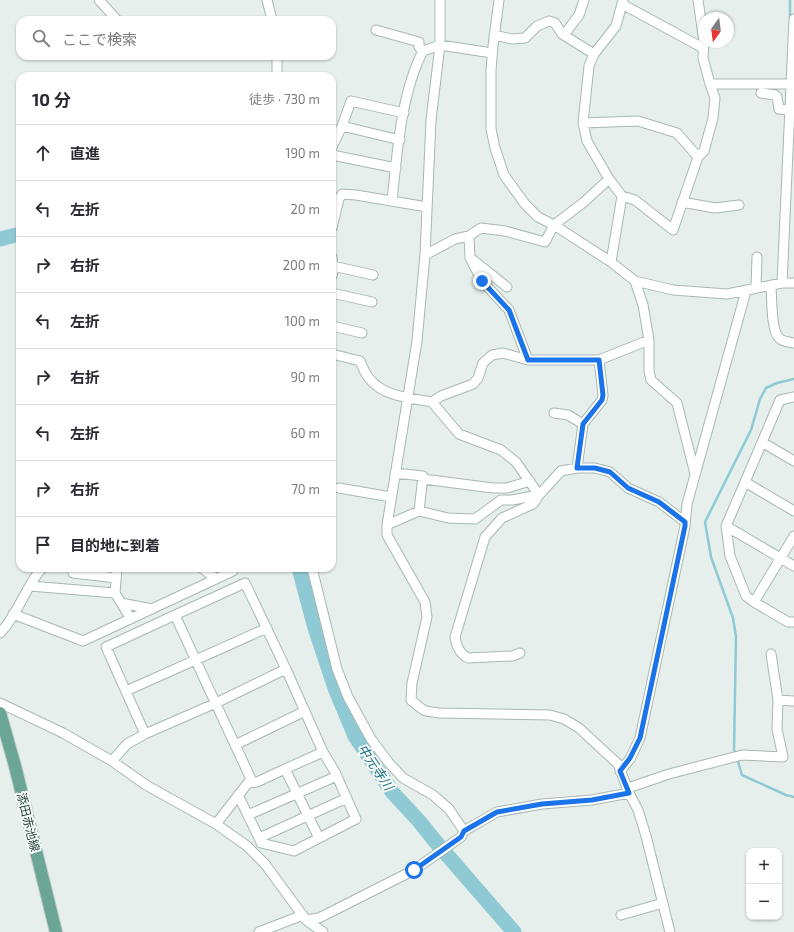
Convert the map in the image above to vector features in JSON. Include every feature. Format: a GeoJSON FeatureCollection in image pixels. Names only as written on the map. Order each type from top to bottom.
{"type":"FeatureCollection","features":[{"type":"Feature","properties":{"kind":"main road","name":"添田赤池線"},"geometry":{"type":"LineString","coordinates":[[0,713],[15,766],[56,932]]}},
{"type":"Feature","properties":{"kind":"street"},"geometry":{"type":"LineString","coordinates":[[99,0],[113,16]]}},
{"type":"Feature","properties":{"kind":"street"},"geometry":{"type":"LineString","coordinates":[[267,0],[271,16]]}},
{"type":"Feature","properties":{"kind":"street"},"geometry":{"type":"LineString","coordinates":[[440,0],[440,46],[431,120],[425,255],[417,341],[387,525],[387,535],[425,602],[428,617],[412,683],[411,700],[424,712],[550,715],[564,719],[579,728],[618,764],[628,791],[638,810],[670,932]]}},
{"type":"Feature","properties":{"kind":"street"},"geometry":{"type":"LineString","coordinates":[[499,0],[492,53],[491,129],[499,163],[504,175],[525,204],[538,217],[554,225],[611,262],[635,281],[673,290],[727,294],[782,283],[794,283]]}},
{"type":"Feature","properties":{"kind":"street"},"geometry":{"type":"LineString","coordinates":[[564,35],[579,15],[584,0]]}},
{"type":"Feature","properties":{"kind":"street"},"geometry":{"type":"LineString","coordinates":[[698,0],[699,12]]}},
{"type":"Feature","properties":{"kind":"street"},"geometry":{"type":"LineString","coordinates":[[698,45],[623,2],[616,26],[594,54],[589,66],[583,123],[587,141],[609,179],[622,196],[635,200],[673,230],[698,158],[704,151],[712,118],[715,98],[703,58],[703,48]]}},
{"type":"Feature","properties":{"kind":"street"},"geometry":{"type":"LineString","coordinates":[[782,283],[790,213],[790,84],[794,19]]}},
{"type":"Feature","properties":{"kind":"street"},"geometry":{"type":"LineString","coordinates":[[494,35],[512,39],[525,38],[537,26],[549,21],[555,23],[564,35],[594,54]]}},
{"type":"Feature","properties":{"kind":"street"},"geometry":{"type":"LineString","coordinates":[[376,30],[418,42],[419,47],[423,50]]}},
{"type":"Feature","properties":{"kind":"street"},"geometry":{"type":"LineString","coordinates":[[423,50],[440,46],[492,53]]}},
{"type":"Feature","properties":{"kind":"street"},"geometry":{"type":"LineString","coordinates":[[392,201],[404,113],[415,66],[423,50]]}},
{"type":"Feature","properties":{"kind":"street"},"geometry":{"type":"LineString","coordinates":[[277,60],[277,72]]}},
{"type":"Feature","properties":{"kind":"street"},"geometry":{"type":"LineString","coordinates":[[710,84],[790,84]]}},
{"type":"Feature","properties":{"kind":"street"},"geometry":{"type":"LineString","coordinates":[[761,93],[775,95],[778,97],[779,109],[790,110]]}},
{"type":"Feature","properties":{"kind":"street"},"geometry":{"type":"LineString","coordinates":[[336,139],[351,101],[404,113]]}},
{"type":"Feature","properties":{"kind":"street"},"geometry":{"type":"LineString","coordinates":[[583,123],[638,121],[677,133],[698,158]]}},
{"type":"Feature","properties":{"kind":"street"},"geometry":{"type":"LineString","coordinates":[[342,126],[400,140]]}},
{"type":"Feature","properties":{"kind":"street"},"geometry":{"type":"LineString","coordinates":[[336,157],[396,168]]}},
{"type":"Feature","properties":{"kind":"street"},"geometry":{"type":"LineString","coordinates":[[425,255],[455,239],[469,236],[481,228],[505,231],[545,242],[554,225],[584,202],[609,179]]}},
{"type":"Feature","properties":{"kind":"street"},"geometry":{"type":"LineString","coordinates":[[336,211],[339,199],[342,194],[427,206]]}},
{"type":"Feature","properties":{"kind":"street"},"geometry":{"type":"LineString","coordinates":[[611,262],[622,196]]}},
{"type":"Feature","properties":{"kind":"street"},"geometry":{"type":"LineString","coordinates":[[682,202],[715,208],[739,205]]}},
{"type":"Feature","properties":{"kind":"street"},"geometry":{"type":"LineString","coordinates":[[469,236],[470,258],[482,281],[509,310],[528,360]]}},
{"type":"Feature","properties":{"kind":"street"},"geometry":{"type":"LineString","coordinates":[[756,288],[757,257]]}},
{"type":"Feature","properties":{"kind":"street"},"geometry":{"type":"LineString","coordinates":[[470,258],[507,287]]}},
{"type":"Feature","properties":{"kind":"street"},"geometry":{"type":"LineString","coordinates":[[336,267],[373,275]]}},
{"type":"Feature","properties":{"kind":"street"},"geometry":{"type":"LineString","coordinates":[[635,281],[644,305],[650,340],[651,380],[676,403],[695,474]]}},
{"type":"Feature","properties":{"kind":"street"},"geometry":{"type":"LineString","coordinates":[[771,286],[774,330],[778,337],[783,341],[794,344]]}},
{"type":"Feature","properties":{"kind":"street"},"geometry":{"type":"LineString","coordinates":[[620,771],[630,758],[640,738],[685,522],[687,504],[746,291]]}},
{"type":"Feature","properties":{"kind":"street"},"geometry":{"type":"LineString","coordinates":[[336,294],[372,302]]}},
{"type":"Feature","properties":{"kind":"street"},"geometry":{"type":"LineString","coordinates":[[336,327],[362,333]]}},
{"type":"Feature","properties":{"kind":"street"},"geometry":{"type":"LineString","coordinates":[[432,402],[441,396],[473,384],[478,378],[483,363],[492,355],[503,353],[528,360],[599,360],[650,340]]}},
{"type":"Feature","properties":{"kind":"street"},"geometry":{"type":"LineString","coordinates":[[336,355],[360,361],[368,378],[375,385],[389,393],[432,402],[459,434],[501,450],[516,462],[538,495]]}},
{"type":"Feature","properties":{"kind":"street"},"geometry":{"type":"LineString","coordinates":[[577,468],[583,424],[602,400],[603,395],[599,360]]}},
{"type":"Feature","properties":{"kind":"street"},"geometry":{"type":"LineString","coordinates":[[794,397],[780,400],[726,526],[730,556],[746,596],[788,622],[794,622]]}},
{"type":"Feature","properties":{"kind":"street"},"geometry":{"type":"LineString","coordinates":[[554,413],[568,415],[583,424]]}},
{"type":"Feature","properties":{"kind":"street"},"geometry":{"type":"LineString","coordinates":[[762,442],[794,461]]}},
{"type":"Feature","properties":{"kind":"street"},"geometry":{"type":"LineString","coordinates":[[520,653],[512,656],[468,658],[462,655],[458,649],[455,637],[485,537],[502,518],[533,504],[538,495],[561,471],[577,468],[595,468],[610,472],[628,488],[659,502],[685,522]]}},
{"type":"Feature","properties":{"kind":"street"},"geometry":{"type":"LineString","coordinates":[[395,473],[423,476],[423,478],[493,488],[507,488],[530,481]]}},
{"type":"Feature","properties":{"kind":"street"},"geometry":{"type":"LineString","coordinates":[[419,511],[423,478]]}},
{"type":"Feature","properties":{"kind":"street"},"geometry":{"type":"LineString","coordinates":[[744,482],[794,511]]}},
{"type":"Feature","properties":{"kind":"street"},"geometry":{"type":"LineString","coordinates":[[339,488],[391,497]]}},
{"type":"Feature","properties":{"kind":"street"},"geometry":{"type":"LineString","coordinates":[[387,525],[419,511],[448,518],[475,519],[501,500],[512,500],[538,495]]}},
{"type":"Feature","properties":{"kind":"street"},"geometry":{"type":"LineString","coordinates":[[726,526],[794,566]]}},
{"type":"Feature","properties":{"kind":"street"},"geometry":{"type":"LineString","coordinates":[[754,602],[794,536]]}},
{"type":"Feature","properties":{"kind":"street"},"geometry":{"type":"LineString","coordinates":[[0,633],[14,614],[39,572]]}},
{"type":"Feature","properties":{"kind":"street"},"geometry":{"type":"LineString","coordinates":[[117,572],[115,593],[136,633]]}},
{"type":"Feature","properties":{"kind":"street"},"geometry":{"type":"LineString","coordinates":[[208,572],[218,578],[226,592]]}},
{"type":"Feature","properties":{"kind":"street"},"geometry":{"type":"LineString","coordinates":[[14,614],[83,641],[231,572]]}},
{"type":"Feature","properties":{"kind":"street"},"geometry":{"type":"LineString","coordinates":[[313,572],[337,669],[348,697],[371,739],[389,763],[403,778],[421,787],[449,809],[463,834]]}},
{"type":"Feature","properties":{"kind":"street"},"geometry":{"type":"LineString","coordinates":[[73,573],[116,578]]}},
{"type":"Feature","properties":{"kind":"street"},"geometry":{"type":"LineString","coordinates":[[145,734],[106,647],[245,583],[323,752],[337,776],[356,819],[294,851],[260,841],[238,795]]}},
{"type":"Feature","properties":{"kind":"street"},"geometry":{"type":"LineString","coordinates":[[30,586],[115,593]]}},
{"type":"Feature","properties":{"kind":"street"},"geometry":{"type":"LineString","coordinates":[[121,603],[152,609]]}},
{"type":"Feature","properties":{"kind":"street"},"geometry":{"type":"LineString","coordinates":[[174,615],[251,779],[216,824]]}},
{"type":"Feature","properties":{"kind":"street"},"geometry":{"type":"LineString","coordinates":[[126,691],[267,628]]}},
{"type":"Feature","properties":{"kind":"street"},"geometry":{"type":"LineString","coordinates":[[259,932],[304,917],[319,918],[414,870],[463,834],[497,812],[542,804],[592,800],[628,791],[669,774],[742,755],[783,757],[777,729],[778,700],[771,654]]}},
{"type":"Feature","properties":{"kind":"street"},"geometry":{"type":"LineString","coordinates":[[112,761],[127,744],[145,734],[216,703],[286,669]]}},
{"type":"Feature","properties":{"kind":"street"},"geometry":{"type":"LineString","coordinates":[[778,700],[794,701]]}},
{"type":"Feature","properties":{"kind":"street"},"geometry":{"type":"LineString","coordinates":[[0,703],[63,733],[112,761],[146,785],[216,824],[247,846],[277,879],[304,917],[322,932]]}},
{"type":"Feature","properties":{"kind":"street"},"geometry":{"type":"LineString","coordinates":[[235,745],[305,711]]}},
{"type":"Feature","properties":{"kind":"street"},"geometry":{"type":"LineString","coordinates":[[248,783],[257,782],[323,752]]}},
{"type":"Feature","properties":{"kind":"street"},"geometry":{"type":"LineString","coordinates":[[285,769],[319,838]]}},
{"type":"Feature","properties":{"kind":"street"},"geometry":{"type":"LineString","coordinates":[[248,816],[337,776]]}},
{"type":"Feature","properties":{"kind":"street"},"geometry":{"type":"LineString","coordinates":[[255,854],[260,841],[347,798]]}},
{"type":"Feature","properties":{"kind":"street"},"geometry":{"type":"LineString","coordinates":[[621,915],[663,903]]}},
{"type":"Feature","properties":{"kind":"waterway"},"geometry":{"type":"LineString","coordinates":[[790,0],[790,19]]}},
{"type":"Feature","properties":{"kind":"waterway","name":"中元寺川"},"geometry":{"type":"LineString","coordinates":[[0,239],[16,235]]}},
{"type":"Feature","properties":{"kind":"waterway"},"geometry":{"type":"LineString","coordinates":[[736,754],[734,750],[736,637],[733,618],[711,557],[705,522],[751,430],[760,399],[766,388],[777,383],[794,379]]}},
{"type":"Feature","properties":{"kind":"waterway","name":"中元寺川"},"geometry":{"type":"LineString","coordinates":[[300,572],[315,628],[335,688],[355,736],[393,793],[419,821],[514,932]]}},
{"type":"Feature","properties":{"kind":"waterway"},"geometry":{"type":"LineString","coordinates":[[737,758],[742,775],[786,795],[794,797]]}},
{"type":"Feature","properties":{"kind":"route"},"geometry":{"type":"LineString","coordinates":[[414,870],[461,837],[464,831],[497,812],[542,804],[592,800],[629,793],[620,771],[630,758],[640,738],[685,526],[685,522],[659,502],[628,488],[610,472],[595,468],[577,468],[583,424],[602,400],[603,395],[599,360],[528,360],[509,310],[482,281]]}}]}
